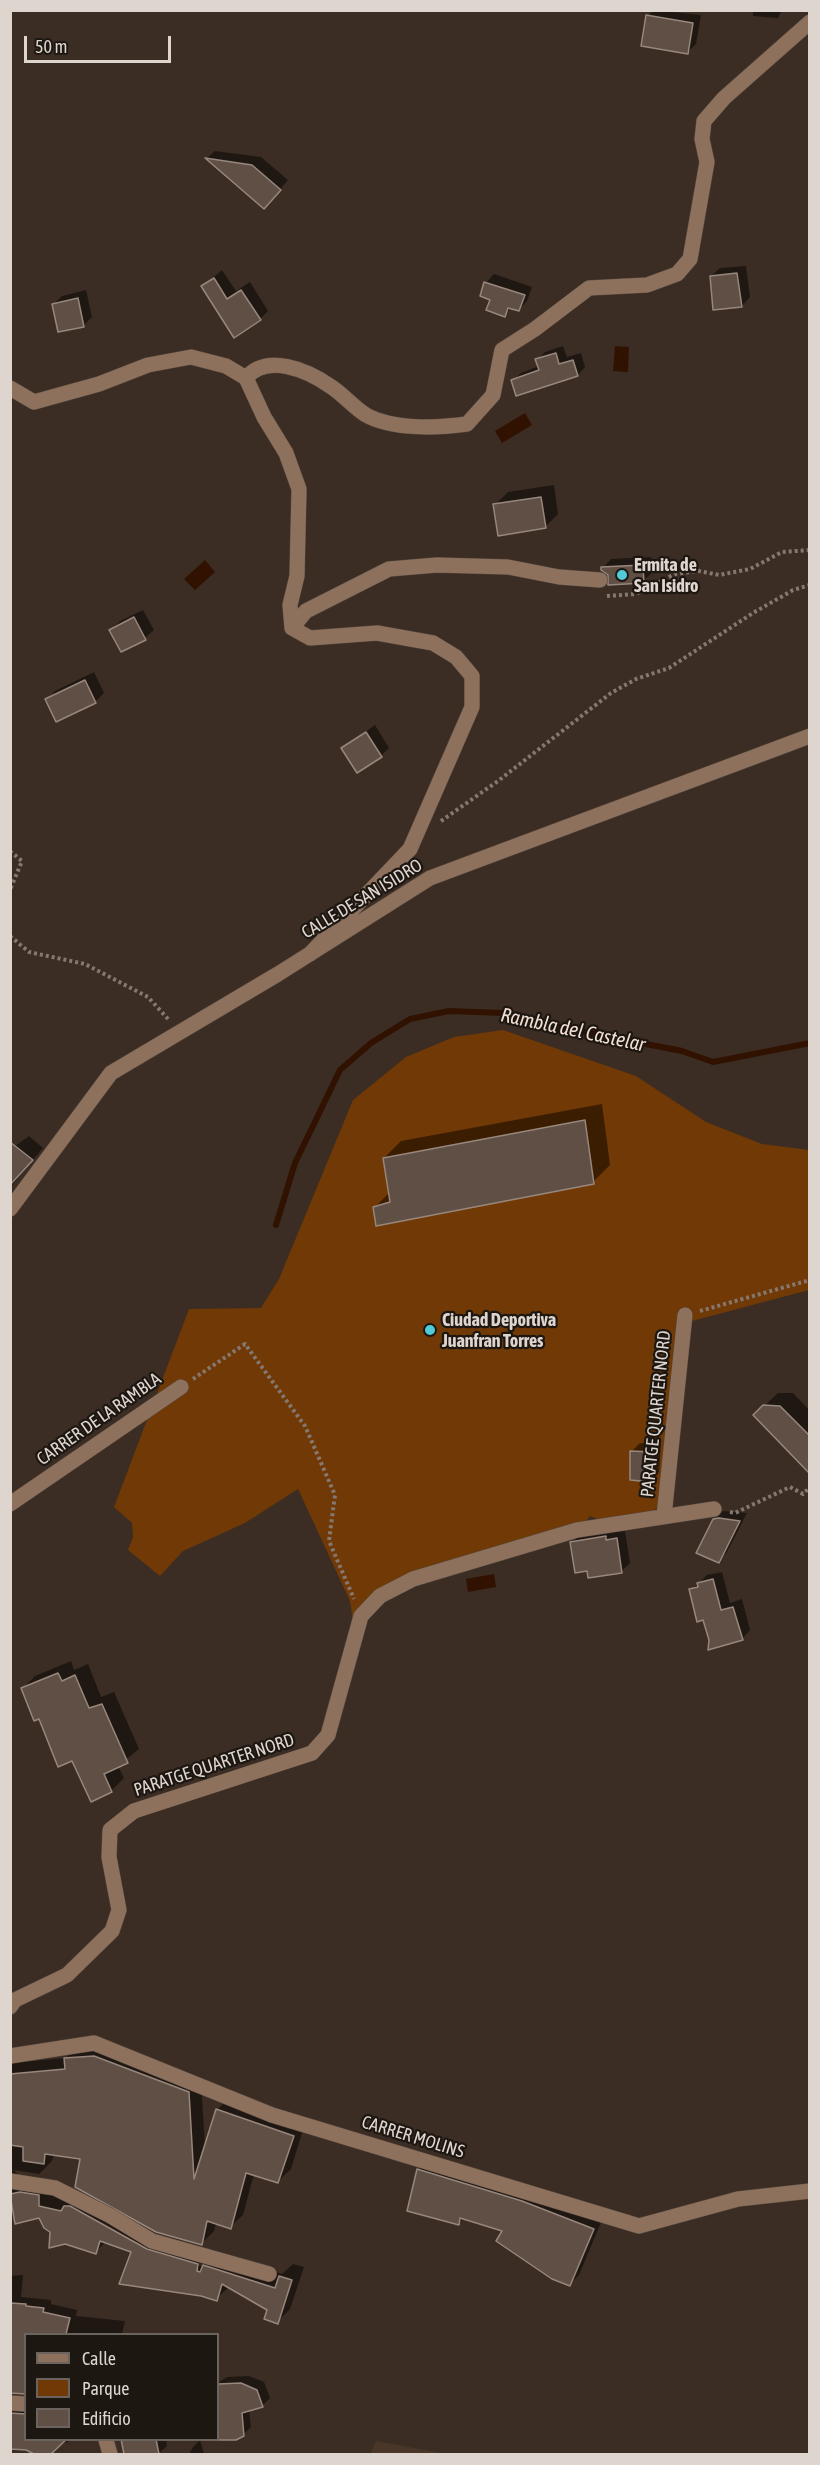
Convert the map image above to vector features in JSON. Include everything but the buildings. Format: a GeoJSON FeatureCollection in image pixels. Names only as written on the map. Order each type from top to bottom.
{"type":"FeatureCollection","features":[{"type":"Feature","properties":{"kind":"street"},"geometry":{"type":"LineString","coordinates":[[246,378],[253,369],[267,365],[294,368],[329,385],[367,416],[402,425],[440,428],[467,424],[493,395],[502,350],[535,329],[590,288],[647,285],[676,273],[690,259],[706,162],[702,139],[704,121],[724,98],[810,22]]}},
{"type":"Feature","properties":{"kind":"street"},"geometry":{"type":"LineString","coordinates":[[10,388],[34,402],[99,384],[148,365],[191,357],[226,366],[246,378],[264,417],[286,453],[299,489],[297,576],[290,605],[292,628]]}},
{"type":"Feature","properties":{"kind":"street"},"geometry":{"type":"LineString","coordinates":[[292,628],[306,611],[389,569],[436,565],[508,567],[559,577],[600,580]]}},
{"type":"Feature","properties":{"kind":"street"},"geometry":{"type":"LineString","coordinates":[[292,628],[310,638],[377,633],[433,644],[456,657],[472,676],[472,707],[410,849],[310,954]]}},
{"type":"Feature","properties":{"kind":"street","name":"CALLE DE SAN ISIDRO"},"geometry":{"type":"LineString","coordinates":[[10,1209],[111,1073],[310,954],[430,878],[810,736]]}},
{"type":"Feature","properties":{"kind":"street","name":"PARATGE QUARTER NORD"},"geometry":{"type":"LineString","coordinates":[[664,1516],[686,1315]]}},
{"type":"Feature","properties":{"kind":"street","name":"CARRER DE LA RAMBLA"},"geometry":{"type":"LineString","coordinates":[[10,1504],[181,1387]]}},
{"type":"Feature","properties":{"kind":"street","name":"PARATGE QUARTER NORD"},"geometry":{"type":"LineString","coordinates":[[10,2007],[15,2000],[67,1975],[112,1931],[119,1910],[109,1857],[110,1830],[134,1811],[312,1753],[328,1735],[361,1616],[380,1596],[413,1579],[577,1530],[714,1509]]}},
{"type":"Feature","properties":{"kind":"street","name":"CARRER MOLINS"},"geometry":{"type":"LineString","coordinates":[[10,2056],[94,2043],[272,2115],[639,2226],[738,2199],[810,2191]]}},
{"type":"Feature","properties":{"kind":"street"},"geometry":{"type":"LineString","coordinates":[[10,2181],[55,2188],[109,2215],[152,2241],[269,2274]]}},
{"type":"Feature","properties":{"kind":"path"},"geometry":{"type":"LineString","coordinates":[[600,580],[603,596],[636,594],[675,574],[699,571],[719,575],[750,569],[782,552],[810,550]]}},
{"type":"Feature","properties":{"kind":"path"},"geometry":{"type":"LineString","coordinates":[[435,826],[498,781],[611,693],[636,679],[669,668],[737,622],[793,590],[810,585]]}},
{"type":"Feature","properties":{"kind":"path"},"geometry":{"type":"LineString","coordinates":[[10,851],[22,861],[10,890]]}},
{"type":"Feature","properties":{"kind":"path"},"geometry":{"type":"LineString","coordinates":[[10,936],[29,952],[85,964],[148,998],[179,1032]]}},
{"type":"Feature","properties":{"kind":"path"},"geometry":{"type":"LineString","coordinates":[[686,1315],[810,1280]]}},
{"type":"Feature","properties":{"kind":"path"},"geometry":{"type":"LineString","coordinates":[[181,1387],[245,1344],[305,1426],[334,1495],[328,1541],[361,1616]]}},
{"type":"Feature","properties":{"kind":"path"},"geometry":{"type":"LineString","coordinates":[[714,1509],[735,1513],[790,1487],[803,1494],[810,1487]]}},
{"type":"Feature","properties":{"kind":"shaded area"},"geometry":{"type":"Polygon","coordinates":[[[615,346],[629,347],[628,372],[613,371],[615,346]]]}},
{"type":"Feature","properties":{"kind":"shaded area"},"geometry":{"type":"Polygon","coordinates":[[[525,413],[532,425],[502,443],[495,431],[525,413]]]}},
{"type":"Feature","properties":{"kind":"shaded area"},"geometry":{"type":"Polygon","coordinates":[[[205,560],[215,572],[195,590],[184,579],[205,560]]]}},
{"type":"Feature","properties":{"kind":"shaded area"},"geometry":{"type":"Polygon","coordinates":[[[494,1574],[496,1587],[468,1592],[466,1579],[494,1574]]]}},
{"type":"Feature","properties":{"kind":"shaded area"},"geometry":{"type":"Polygon","coordinates":[[[376,2441],[447,2454],[370,2454],[376,2441]]]}},
{"type":"Feature","properties":{"kind":"green space","name":"Ciudad Deportiva Juanfran Torres"},"geometry":{"type":"Polygon","coordinates":[[[503,1030],[636,1076],[706,1122],[762,1144],[809,1150],[809,1290],[677,1325],[660,1506],[653,1511],[600,1520],[590,1516],[585,1523],[392,1584],[354,1627],[350,1601],[298,1489],[245,1523],[183,1551],[160,1576],[128,1550],[133,1537],[132,1523],[114,1507],[189,1309],[261,1308],[279,1279],[353,1100],[406,1057],[454,1037],[503,1030]]]}},
{"type":"Feature","properties":{"kind":"waterway","name":"Rambla del Castelar"},"geometry":{"type":"LineString","coordinates":[[276,1225],[295,1163],[340,1070],[371,1043],[410,1019],[449,1011],[504,1013],[538,1023],[682,1051],[713,1062],[810,1043]]}},
{"type":"Feature","properties":{"kind":"place","name":"Ermita de San Isidro"},"geometry":{"type":"Point","coordinates":[622,575]}},
{"type":"Feature","properties":{"kind":"place","name":"Ciudad Deportiva Juanfran Torres"},"geometry":{"type":"Point","coordinates":[430,1330]}}]}
